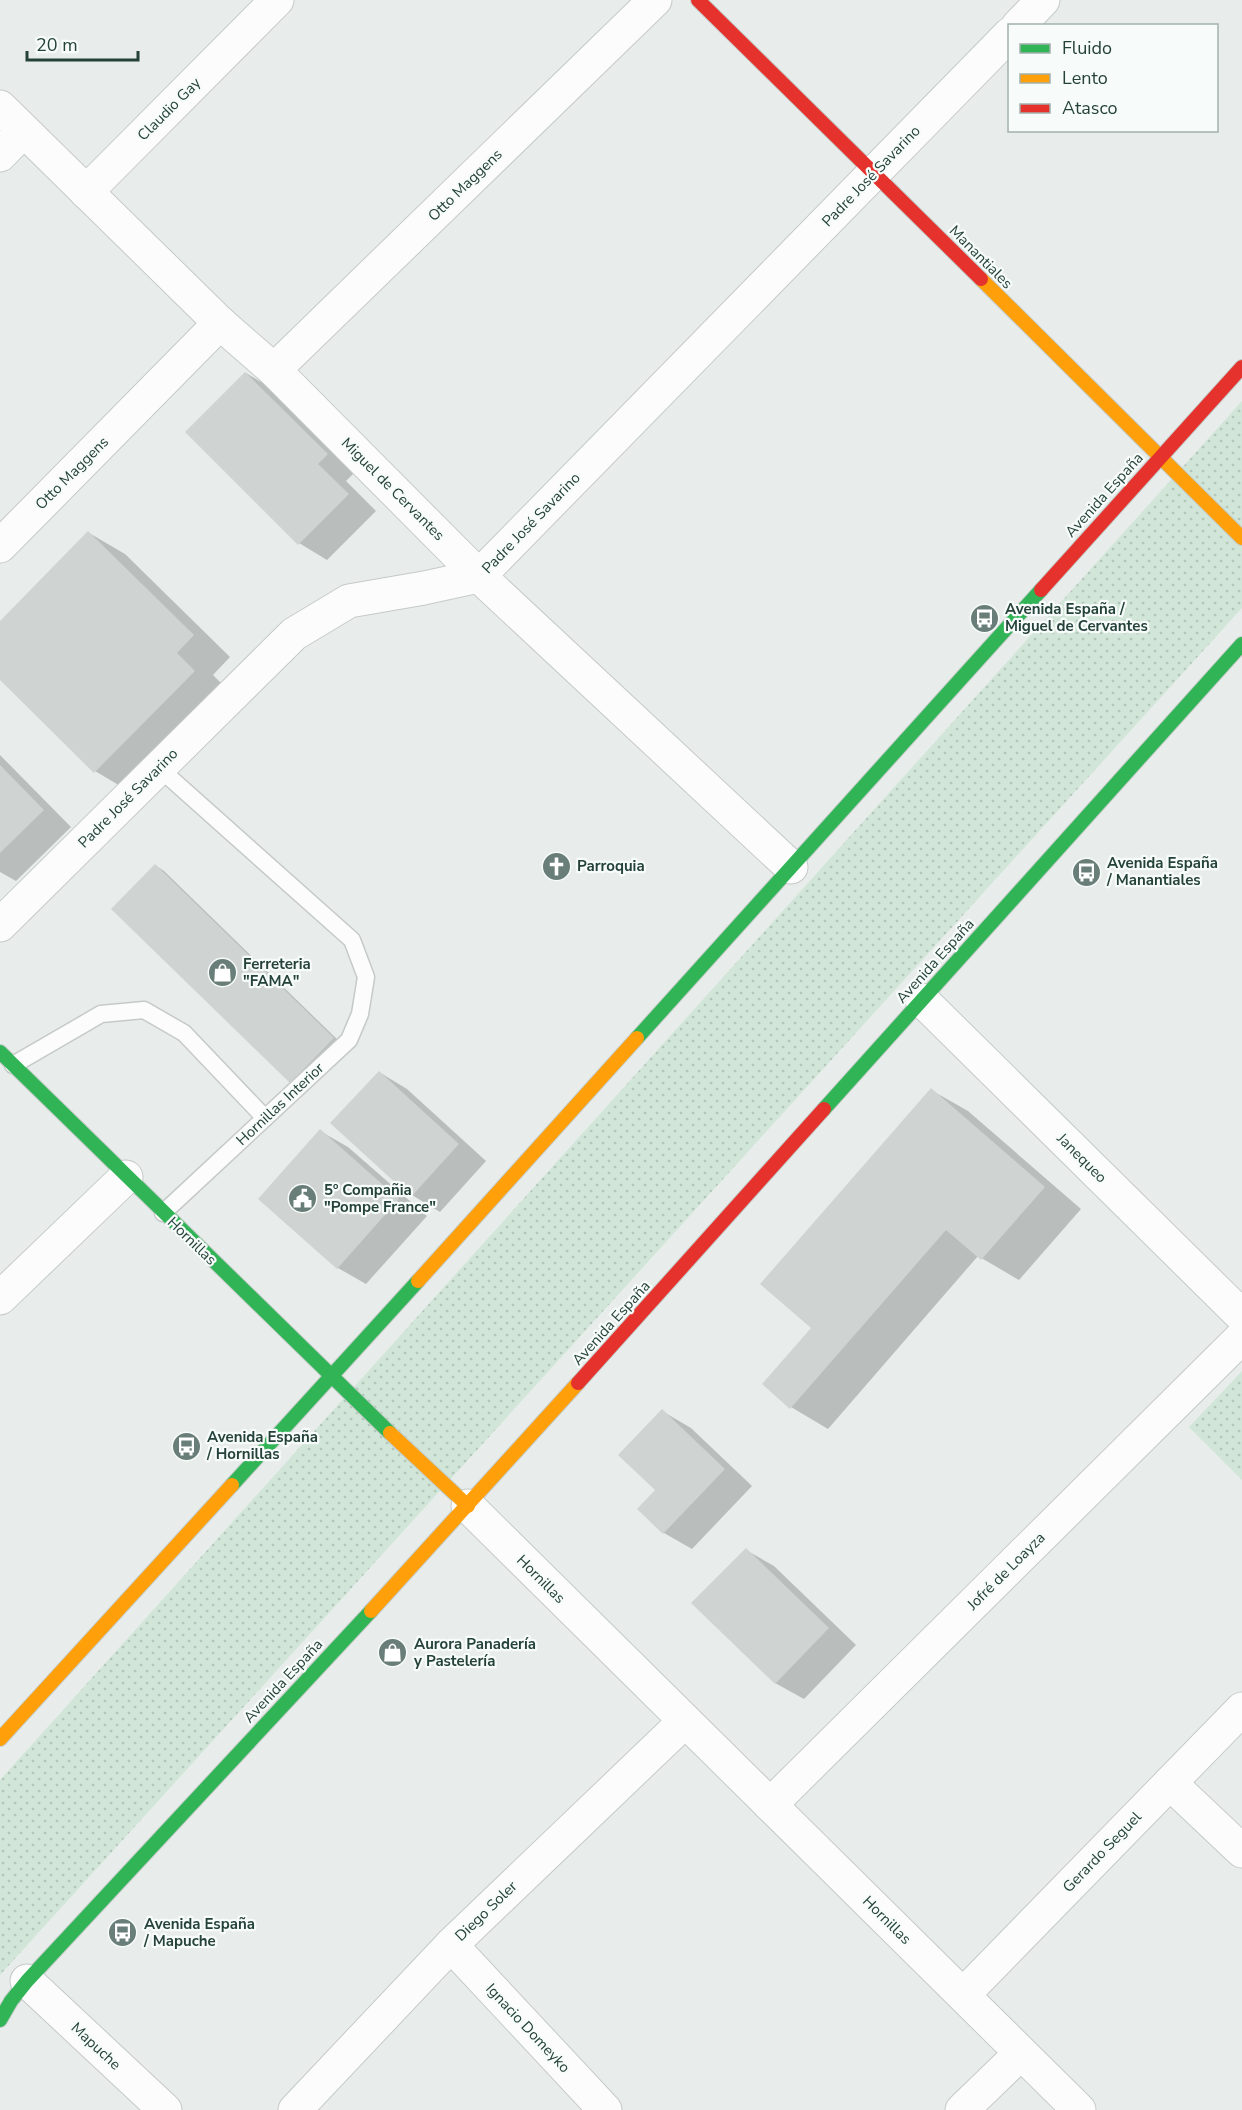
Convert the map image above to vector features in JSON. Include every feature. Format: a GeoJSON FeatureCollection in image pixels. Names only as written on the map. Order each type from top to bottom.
{"type":"FeatureCollection","features":[{"type":"Feature","properties":{"kind":"main road","name":"Manantiales"},"geometry":{"type":"LineString","coordinates":[[698,0],[1242,538]]}},
{"type":"Feature","properties":{"kind":"main road","name":"Avenida España"},"geometry":{"type":"LineString","coordinates":[[0,1739],[331,1377],[1242,367]]}},
{"type":"Feature","properties":{"kind":"main road","name":"Avenida España"},"geometry":{"type":"LineString","coordinates":[[0,2020],[27,1981],[468,1506],[1242,644]]}},
{"type":"Feature","properties":{"kind":"main road","name":"Hornillas"},"geometry":{"type":"LineString","coordinates":[[0,1052],[331,1377],[468,1506]]}},
{"type":"Feature","properties":{"kind":"street","name":"Otto Maggens"},"geometry":{"type":"LineString","coordinates":[[274,370],[655,0]]}},
{"type":"Feature","properties":{"kind":"street"},"geometry":{"type":"LineString","coordinates":[[1020,24],[1043,0]]}},
{"type":"Feature","properties":{"kind":"street","name":"Claudio Gay"},"geometry":{"type":"LineString","coordinates":[[86,192],[275,1]]}},
{"type":"Feature","properties":{"kind":"street","name":"Padre José Savarino"},"geometry":{"type":"LineString","coordinates":[[0,925],[294,634],[349,602],[479,576],[1008,36]]}},
{"type":"Feature","properties":{"kind":"street","name":"Miguel de Cervantes"},"geometry":{"type":"LineString","coordinates":[[0,107],[220,323],[274,370],[479,576],[791,867]]}},
{"type":"Feature","properties":{"kind":"street"},"geometry":{"type":"LineString","coordinates":[[0,155],[23,131]]}},
{"type":"Feature","properties":{"kind":"street","name":"Otto Maggens"},"geometry":{"type":"LineString","coordinates":[[0,546],[220,323]]}},
{"type":"Feature","properties":{"kind":"street","name":"Janequeo"},"geometry":{"type":"LineString","coordinates":[[922,1000],[1242,1316]]}},
{"type":"Feature","properties":{"kind":"street"},"geometry":{"type":"LineString","coordinates":[[0,1298],[126,1177]]}},
{"type":"Feature","properties":{"kind":"street","name":"Jofré de Loayza"},"geometry":{"type":"LineString","coordinates":[[770,1805],[1242,1337]]}},
{"type":"Feature","properties":{"kind":"street","name":"Hornillas"},"geometry":{"type":"LineString","coordinates":[[468,1506],[1078,2110]]}},
{"type":"Feature","properties":{"kind":"street","name":"Gerardo Seguel"},"geometry":{"type":"LineString","coordinates":[[963,1995],[1242,1709]]}},
{"type":"Feature","properties":{"kind":"street","name":"Diego Soler"},"geometry":{"type":"LineString","coordinates":[[295,2110],[451,1945],[685,1721]]}},
{"type":"Feature","properties":{"kind":"street"},"geometry":{"type":"LineString","coordinates":[[1170,1783],[1242,1851]]}},
{"type":"Feature","properties":{"kind":"street","name":"Ignacio Domeyko"},"geometry":{"type":"LineString","coordinates":[[451,1945],[605,2110]]}},
{"type":"Feature","properties":{"kind":"street","name":"Mapuche"},"geometry":{"type":"LineString","coordinates":[[27,1981],[165,2110]]}},
{"type":"Feature","properties":{"kind":"street"},"geometry":{"type":"LineString","coordinates":[[962,2110],[1021,2053]]}},
{"type":"Feature","properties":{"kind":"lane","name":"Hornillas Interior"},"geometry":{"type":"LineString","coordinates":[[159,768],[352,940],[366,977],[360,1014],[349,1040],[163,1213]]}},
{"type":"Feature","properties":{"kind":"lane"},"geometry":{"type":"LineString","coordinates":[[13,1065],[101,1014],[144,1010],[184,1033],[265,1118]]}},
{"type":"Feature","properties":{"kind":"green space"},"geometry":{"type":"Polygon","coordinates":[[[1242,401],[1242,608],[0,1975],[0,1780],[1242,401]]]}},
{"type":"Feature","properties":{"kind":"green space"},"geometry":{"type":"Polygon","coordinates":[[[1242,1371],[1242,1480],[1189,1427],[1242,1371]]]}},
{"type":"Feature","properties":{"kind":"building"},"geometry":{"type":"Polygon","coordinates":[[[245,372],[328,454],[318,464],[349,494],[298,545],[185,432],[245,372]]]}},
{"type":"Feature","properties":{"kind":"building"},"geometry":{"type":"Polygon","coordinates":[[[88,531],[194,635],[177,653],[195,671],[94,773],[0,680],[0,621],[88,531]]]}},
{"type":"Feature","properties":{"kind":"building"},"geometry":{"type":"Polygon","coordinates":[[[0,765],[44,810],[0,853],[0,765]]]}},
{"type":"Feature","properties":{"kind":"building","name":"Ferreteria \"FAMA\""},"geometry":{"type":"Polygon","coordinates":[[[155,864],[334,1038],[290,1083],[111,909],[155,864]]]}},
{"type":"Feature","properties":{"kind":"building"},"geometry":{"type":"Polygon","coordinates":[[[379,1071],[459,1144],[411,1197],[330,1123],[379,1071]]]}},
{"type":"Feature","properties":{"kind":"building"},"geometry":{"type":"Polygon","coordinates":[[[931,1088],[1045,1187],[981,1260],[946,1230],[790,1409],[762,1384],[811,1328],[760,1284],[931,1088]]]}},
{"type":"Feature","properties":{"kind":"building"},"geometry":{"type":"Polygon","coordinates":[[[320,1129],[399,1199],[337,1269],[258,1199],[320,1129]]]}},
{"type":"Feature","properties":{"kind":"building"},"geometry":{"type":"Polygon","coordinates":[[[662,1409],[725,1469],[663,1534],[637,1509],[655,1490],[618,1455],[662,1409]]]}},
{"type":"Feature","properties":{"kind":"building"},"geometry":{"type":"Polygon","coordinates":[[[746,1548],[829,1628],[775,1684],[691,1603],[746,1548]]]}},
{"type":"Feature","properties":{"kind":"traffic: fast"},"geometry":{"type":"LineString","coordinates":[[637,1038],[1041,590]]}},
{"type":"Feature","properties":{"kind":"traffic: fast"},"geometry":{"type":"LineString","coordinates":[[824,1109],[1242,644]]}},
{"type":"Feature","properties":{"kind":"traffic: fast"},"geometry":{"type":"LineString","coordinates":[[0,1052],[390,1433]]}},
{"type":"Feature","properties":{"kind":"traffic: fast"},"geometry":{"type":"LineString","coordinates":[[232,1485],[418,1281]]}},
{"type":"Feature","properties":{"kind":"traffic: fast"},"geometry":{"type":"LineString","coordinates":[[0,2020],[27,1981],[371,1611]]}},
{"type":"Feature","properties":{"kind":"traffic: slow"},"geometry":{"type":"LineString","coordinates":[[981,279],[1242,538]]}},
{"type":"Feature","properties":{"kind":"traffic: slow"},"geometry":{"type":"LineString","coordinates":[[418,1281],[637,1038]]}},
{"type":"Feature","properties":{"kind":"traffic: slow"},"geometry":{"type":"LineString","coordinates":[[371,1611],[578,1383]]}},
{"type":"Feature","properties":{"kind":"traffic: slow"},"geometry":{"type":"LineString","coordinates":[[390,1433],[468,1506]]}},
{"type":"Feature","properties":{"kind":"traffic: slow"},"geometry":{"type":"LineString","coordinates":[[0,1739],[232,1485]]}},
{"type":"Feature","properties":{"kind":"traffic: jam"},"geometry":{"type":"LineString","coordinates":[[698,0],[981,279]]}},
{"type":"Feature","properties":{"kind":"traffic: jam"},"geometry":{"type":"LineString","coordinates":[[1041,590],[1242,367]]}},
{"type":"Feature","properties":{"kind":"traffic: jam"},"geometry":{"type":"LineString","coordinates":[[578,1383],[824,1109]]}},
{"type":"Feature","properties":{"kind":"place","name":"Avenida España / Miguel de Cervantes"},"geometry":{"type":"Point","coordinates":[984,618]}},
{"type":"Feature","properties":{"kind":"place","name":"Parroquia"},"geometry":{"type":"Point","coordinates":[556,866]}},
{"type":"Feature","properties":{"kind":"place","name":"Avenida España / Manantiales"},"geometry":{"type":"Point","coordinates":[1086,872]}},
{"type":"Feature","properties":{"kind":"place","name":"Ferreteria \"FAMA\""},"geometry":{"type":"Point","coordinates":[222,973]}},
{"type":"Feature","properties":{"kind":"place","name":"5º Compañia \"Pompe France\""},"geometry":{"type":"Point","coordinates":[303,1199]}},
{"type":"Feature","properties":{"kind":"place","name":"Avenida España / Hornillas"},"geometry":{"type":"Point","coordinates":[186,1446]}},
{"type":"Feature","properties":{"kind":"place","name":"Aurora Panadería y Pastelería"},"geometry":{"type":"Point","coordinates":[393,1653]}},
{"type":"Feature","properties":{"kind":"place","name":"Avenida España / Mapuche"},"geometry":{"type":"Point","coordinates":[123,1933]}}]}
